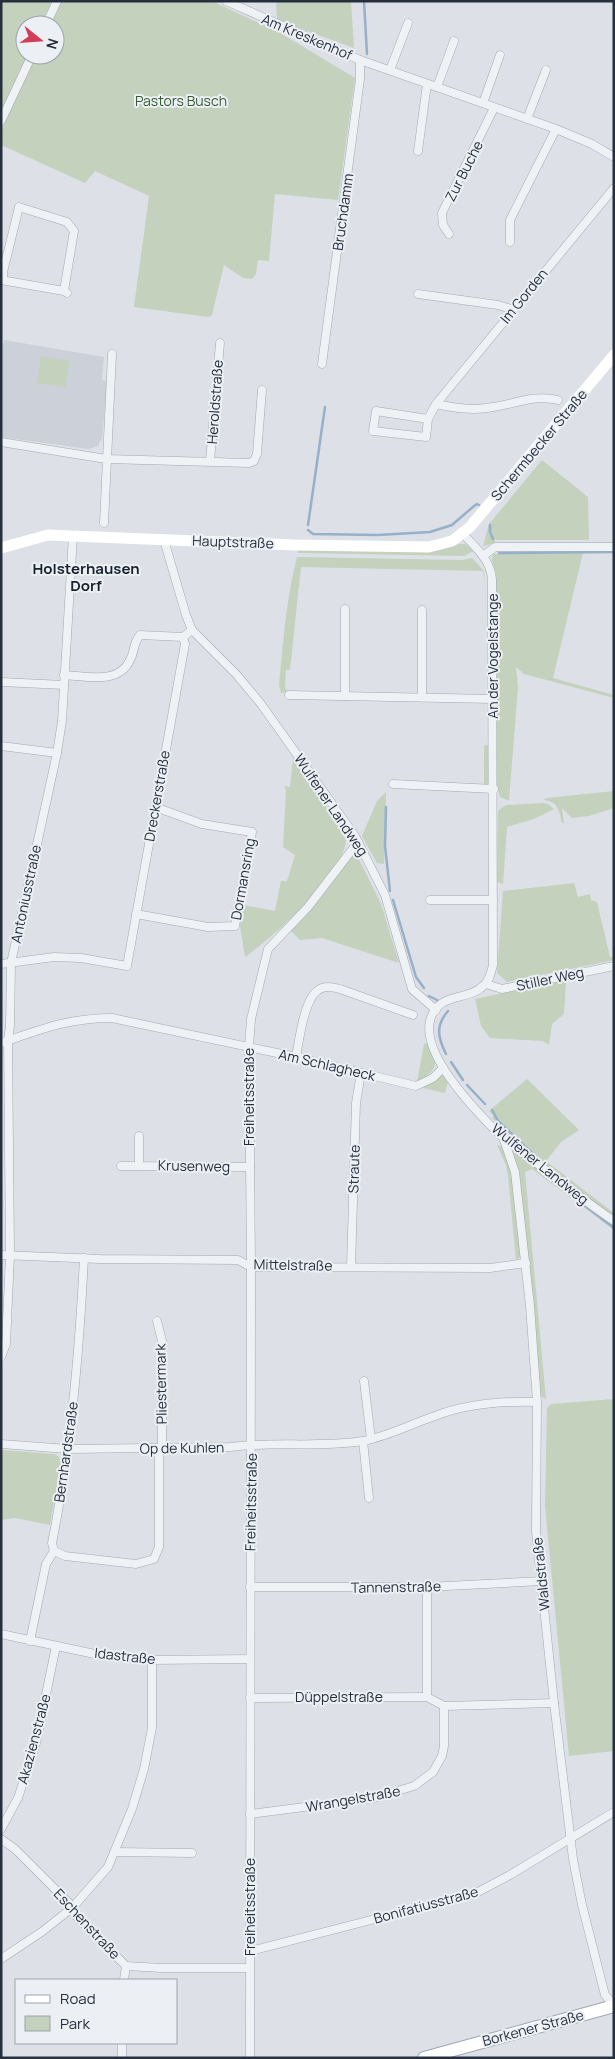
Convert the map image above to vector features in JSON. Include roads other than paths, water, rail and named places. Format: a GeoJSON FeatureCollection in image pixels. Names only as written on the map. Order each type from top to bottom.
{"type":"FeatureCollection","features":[{"type":"Feature","properties":{"kind":"main road","name":"Schermbecker Straße"},"geometry":{"type":"LineString","coordinates":[[463,534],[614,355]]}},
{"type":"Feature","properties":{"kind":"main road","name":"Hauptstraße"},"geometry":{"type":"LineString","coordinates":[[1,548],[43,535],[429,547],[446,544],[463,534]]}},
{"type":"Feature","properties":{"kind":"main road","name":"Borkener Straße"},"geometry":{"type":"LineString","coordinates":[[424,2058],[614,2006]]}},
{"type":"Feature","properties":{"kind":"street"},"geometry":{"type":"LineString","coordinates":[[51,15],[57,1]]}},
{"type":"Feature","properties":{"kind":"street","name":"Am Kreskenhof"},"geometry":{"type":"LineString","coordinates":[[226,1],[360,60],[556,129],[592,144],[614,157]]}},
{"type":"Feature","properties":{"kind":"street"},"geometry":{"type":"LineString","coordinates":[[390,70],[408,23]]}},
{"type":"Feature","properties":{"kind":"street"},"geometry":{"type":"LineString","coordinates":[[437,88],[454,41]]}},
{"type":"Feature","properties":{"kind":"street"},"geometry":{"type":"LineString","coordinates":[[483,104],[500,55]]}},
{"type":"Feature","properties":{"kind":"street","name":"Bruchdamm"},"geometry":{"type":"LineString","coordinates":[[322,364],[360,79],[360,60]]}},
{"type":"Feature","properties":{"kind":"street"},"geometry":{"type":"LineString","coordinates":[[1,121],[27,65]]}},
{"type":"Feature","properties":{"kind":"street"},"geometry":{"type":"LineString","coordinates":[[527,119],[546,70]]}},
{"type":"Feature","properties":{"kind":"street"},"geometry":{"type":"LineString","coordinates":[[418,151],[427,84]]}},
{"type":"Feature","properties":{"kind":"street","name":"Zur Buche"},"geometry":{"type":"LineString","coordinates":[[449,234],[443,225],[442,213],[494,108]]}},
{"type":"Feature","properties":{"kind":"street"},"geometry":{"type":"LineString","coordinates":[[510,242],[510,220],[556,129]]}},
{"type":"Feature","properties":{"kind":"street","name":"Im Gorden"},"geometry":{"type":"LineString","coordinates":[[428,419],[376,411],[374,431],[426,437],[428,419],[436,404],[614,188]]}},
{"type":"Feature","properties":{"kind":"street"},"geometry":{"type":"LineString","coordinates":[[19,207],[67,222],[74,231],[65,293],[2,280],[2,272],[19,207]]}},
{"type":"Feature","properties":{"kind":"street"},"geometry":{"type":"LineString","coordinates":[[418,294],[498,305],[514,310]]}},
{"type":"Feature","properties":{"kind":"street","name":"Heroldstraße"},"geometry":{"type":"LineString","coordinates":[[210,462],[220,343]]}},
{"type":"Feature","properties":{"kind":"street"},"geometry":{"type":"LineString","coordinates":[[104,523],[112,354]]}},
{"type":"Feature","properties":{"kind":"street","name":"Heroldstraße"},"geometry":{"type":"LineString","coordinates":[[1,442],[106,459],[249,463],[254,461],[257,454],[262,390]]}},
{"type":"Feature","properties":{"kind":"street"},"geometry":{"type":"LineString","coordinates":[[436,404],[465,409],[492,408],[539,397],[558,400]]}},
{"type":"Feature","properties":{"kind":"street","name":"An der Vogelstange"},"geometry":{"type":"LineString","coordinates":[[463,534],[483,556],[492,570],[493,965],[486,984]]}},
{"type":"Feature","properties":{"kind":"street","name":"Antoniusstraße"},"geometry":{"type":"LineString","coordinates":[[1,1357],[6,1344],[10,1254],[5,1041],[10,1026],[11,963],[57,753],[62,721],[72,535]]}},
{"type":"Feature","properties":{"kind":"street","name":"Wulfener Landweg"},"geometry":{"type":"LineString","coordinates":[[164,540],[180,597],[192,630],[236,674],[261,704],[358,842],[384,895],[412,988],[436,1010],[430,1021],[430,1040],[443,1068],[503,1137],[614,1221]]}},
{"type":"Feature","properties":{"kind":"street"},"geometry":{"type":"LineString","coordinates":[[483,556],[495,547],[614,547]]}},
{"type":"Feature","properties":{"kind":"street"},"geometry":{"type":"LineString","coordinates":[[345,609],[345,696]]}},
{"type":"Feature","properties":{"kind":"street"},"geometry":{"type":"LineString","coordinates":[[422,610],[422,696]]}},
{"type":"Feature","properties":{"kind":"street"},"geometry":{"type":"LineString","coordinates":[[64,675],[104,677],[115,675],[123,670],[130,660],[134,642],[140,635],[184,637],[192,630]]}},
{"type":"Feature","properties":{"kind":"street","name":"Dreckerstraße"},"geometry":{"type":"LineString","coordinates":[[11,963],[54,957],[127,966],[185,644],[184,637]]}},
{"type":"Feature","properties":{"kind":"street"},"geometry":{"type":"LineString","coordinates":[[1,682],[64,685]]}},
{"type":"Feature","properties":{"kind":"street"},"geometry":{"type":"LineString","coordinates":[[289,696],[422,696],[493,699]]}},
{"type":"Feature","properties":{"kind":"street"},"geometry":{"type":"LineString","coordinates":[[1,746],[57,753]]}},
{"type":"Feature","properties":{"kind":"street"},"geometry":{"type":"LineString","coordinates":[[393,784],[494,788]]}},
{"type":"Feature","properties":{"kind":"street","name":"Dormansring"},"geometry":{"type":"LineString","coordinates":[[136,914],[208,927],[235,926],[246,868],[252,832],[202,824],[155,807]]}},
{"type":"Feature","properties":{"kind":"street","name":"Freiheitsstraße"},"geometry":{"type":"LineString","coordinates":[[250,2058],[250,1587],[252,1444],[249,1047],[251,1019],[268,949],[308,907],[358,842]]}},
{"type":"Feature","properties":{"kind":"street"},"geometry":{"type":"LineString","coordinates":[[430,900],[493,900]]}},
{"type":"Feature","properties":{"kind":"street"},"geometry":{"type":"LineString","coordinates":[[1,964],[11,963]]}},
{"type":"Feature","properties":{"kind":"street","name":"Stiller Weg"},"geometry":{"type":"LineString","coordinates":[[486,984],[502,989],[614,966]]}},
{"type":"Feature","properties":{"kind":"street"},"geometry":{"type":"LineString","coordinates":[[436,1010],[448,999],[479,990],[486,984]]}},
{"type":"Feature","properties":{"kind":"street"},"geometry":{"type":"LineString","coordinates":[[296,1057],[311,999],[318,990],[327,986],[413,1015]]}},
{"type":"Feature","properties":{"kind":"street","name":"Am Schlagheck"},"geometry":{"type":"LineString","coordinates":[[5,1041],[37,1029],[77,1020],[117,1019],[296,1057],[416,1086],[433,1078],[443,1068]]}},
{"type":"Feature","properties":{"kind":"street","name":"Straute"},"geometry":{"type":"LineString","coordinates":[[351,1266],[356,1103],[361,1073]]}},
{"type":"Feature","properties":{"kind":"street","name":"Krusenweg"},"geometry":{"type":"LineString","coordinates":[[139,1136],[139,1165]]}},
{"type":"Feature","properties":{"kind":"street","name":"Waldstraße"},"geometry":{"type":"LineString","coordinates":[[503,1137],[515,1172],[526,1263],[537,1402],[536,1515],[554,1703],[570,1840],[582,1905],[604,1995],[614,2006]]}},
{"type":"Feature","properties":{"kind":"street","name":"Krusenweg"},"geometry":{"type":"LineString","coordinates":[[121,1166],[250,1167]]}},
{"type":"Feature","properties":{"kind":"street","name":"Mittelstraße"},"geometry":{"type":"LineString","coordinates":[[1,1255],[238,1260],[251,1267],[490,1268],[526,1263]]}},
{"type":"Feature","properties":{"kind":"street","name":"Bernhardstraße"},"geometry":{"type":"LineString","coordinates":[[30,1640],[46,1564],[54,1551],[52,1543],[68,1449],[79,1353],[84,1258]]}},
{"type":"Feature","properties":{"kind":"street","name":"Pliestermark"},"geometry":{"type":"LineString","coordinates":[[54,1551],[65,1556],[136,1564],[154,1559],[159,1547],[162,1341],[157,1321]]}},
{"type":"Feature","properties":{"kind":"street"},"geometry":{"type":"LineString","coordinates":[[364,1381],[369,1498]]}},
{"type":"Feature","properties":{"kind":"street","name":"Op de Kuhlen"},"geometry":{"type":"LineString","coordinates":[[1,1444],[68,1449],[230,1447],[252,1444],[335,1444],[367,1440],[398,1431],[448,1412],[498,1404],[537,1402]]}},
{"type":"Feature","properties":{"kind":"street","name":"Tannenstraße"},"geometry":{"type":"LineString","coordinates":[[250,1587],[426,1587],[542,1581]]}},
{"type":"Feature","properties":{"kind":"street"},"geometry":{"type":"LineString","coordinates":[[426,1587],[427,1697],[444,1706],[554,1703]]}},
{"type":"Feature","properties":{"kind":"street","name":"Idastraße"},"geometry":{"type":"LineString","coordinates":[[1,1634],[104,1656],[152,1660],[250,1659]]}},
{"type":"Feature","properties":{"kind":"street","name":"Akazienstraße"},"geometry":{"type":"LineString","coordinates":[[1,1829],[18,1798],[36,1743],[56,1646]]}},
{"type":"Feature","properties":{"kind":"street"},"geometry":{"type":"LineString","coordinates":[[1,1959],[43,1931],[73,1907],[108,1867],[116,1852],[140,1786],[152,1728],[152,1660]]}},
{"type":"Feature","properties":{"kind":"street","name":"Düppelstraße"},"geometry":{"type":"LineString","coordinates":[[250,1698],[427,1697]]}},
{"type":"Feature","properties":{"kind":"street","name":"Wrangelstraße"},"geometry":{"type":"LineString","coordinates":[[250,1814],[374,1798],[401,1791],[420,1783],[433,1772],[442,1756],[444,1746],[444,1706]]}},
{"type":"Feature","properties":{"kind":"street","name":"Bonifatiusstraße"},"geometry":{"type":"LineString","coordinates":[[251,1951],[476,1893],[570,1840],[614,1812]]}},
{"type":"Feature","properties":{"kind":"street","name":"Eschenstraße"},"geometry":{"type":"LineString","coordinates":[[1,1838],[15,1849],[73,1907],[76,1916],[126,1966],[250,1968]]}},
{"type":"Feature","properties":{"kind":"street"},"geometry":{"type":"LineString","coordinates":[[116,1852],[192,1854]]}},
{"type":"Feature","properties":{"kind":"street"},"geometry":{"type":"LineString","coordinates":[[124,1979],[126,1966]]}},
{"type":"Feature","properties":{"kind":"street"},"geometry":{"type":"LineString","coordinates":[[122,2044],[122,2058]]}},
{"type":"Feature","properties":{"kind":"waterway"},"geometry":{"type":"LineString","coordinates":[[364,1],[367,54]]}},
{"type":"Feature","properties":{"kind":"waterway"},"geometry":{"type":"LineString","coordinates":[[308,525],[325,407]]}},
{"type":"Feature","properties":{"kind":"waterway"},"geometry":{"type":"LineString","coordinates":[[308,530],[313,534],[378,535],[430,532],[452,525],[474,506],[479,505]]}},
{"type":"Feature","properties":{"kind":"waterway"},"geometry":{"type":"LineString","coordinates":[[490,525],[493,539]]}},
{"type":"Feature","properties":{"kind":"waterway"},"geometry":{"type":"LineString","coordinates":[[499,553],[614,552]]}},
{"type":"Feature","properties":{"kind":"waterway"},"geometry":{"type":"LineString","coordinates":[[386,807],[385,846],[390,891]]}},
{"type":"Feature","properties":{"kind":"waterway"},"geometry":{"type":"LineString","coordinates":[[393,900],[416,977],[424,988]]}},
{"type":"Feature","properties":{"kind":"waterway"},"geometry":{"type":"LineString","coordinates":[[429,996],[437,1000]]}},
{"type":"Feature","properties":{"kind":"waterway"},"geometry":{"type":"LineString","coordinates":[[446,1054],[439,1032],[441,1022],[448,1011]]}},
{"type":"Feature","properties":{"kind":"waterway"},"geometry":{"type":"LineString","coordinates":[[451,1062],[463,1080]]}},
{"type":"Feature","properties":{"kind":"waterway"},"geometry":{"type":"LineString","coordinates":[[467,1085],[485,1104]]}},
{"type":"Feature","properties":{"kind":"waterway"},"geometry":{"type":"LineString","coordinates":[[492,1110],[498,1121],[534,1155]]}},
{"type":"Feature","properties":{"kind":"waterway"},"geometry":{"type":"LineString","coordinates":[[533,1165],[614,1228]]}},
{"type":"Feature","properties":{"kind":"district","name":"Holsterhausen Dorf"},"geometry":{"type":"Point","coordinates":[86,578]}},
{"type":"Feature","properties":{"kind":"park label","name":"Pastors Busch"},"geometry":{"type":"Point","coordinates":[181,101]}}]}
